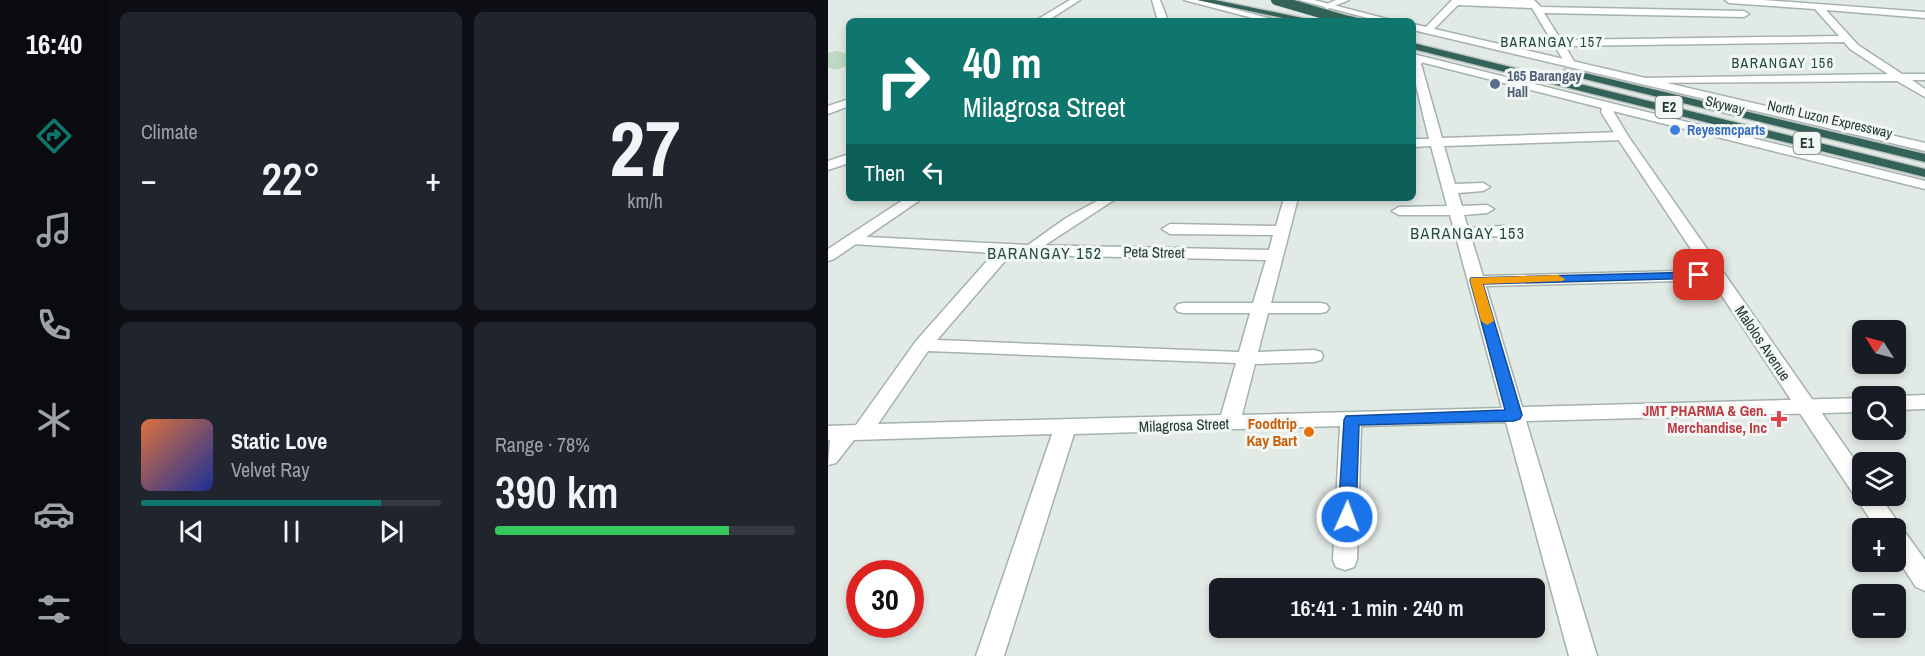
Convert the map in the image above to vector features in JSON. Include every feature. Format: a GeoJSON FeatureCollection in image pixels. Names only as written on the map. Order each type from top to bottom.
{"type":"FeatureCollection","features":[{"type":"Feature","properties":{"kind":"highway"},"geometry":{"type":"LineString","coordinates":[[1201,0],[1296,18]]}},
{"type":"Feature","properties":{"kind":"highway"},"geometry":{"type":"LineString","coordinates":[[1227,0],[1300,18]]}},
{"type":"Feature","properties":{"kind":"highway"},"geometry":{"type":"LineString","coordinates":[[1274,0],[1337,18]]}},
{"type":"Feature","properties":{"kind":"highway"},"geometry":{"type":"LineString","coordinates":[[1274,0],[1347,18]]}},
{"type":"Feature","properties":{"kind":"highway","name":"Skyway"},"geometry":{"type":"LineString","coordinates":[[1416,37],[1925,159]]}},
{"type":"Feature","properties":{"kind":"highway","name":"Skyway"},"geometry":{"type":"LineString","coordinates":[[1416,46],[1925,171]]}},
{"type":"Feature","properties":{"kind":"street"},"geometry":{"type":"LineString","coordinates":[[1045,18],[1076,0]]}},
{"type":"Feature","properties":{"kind":"street"},"geometry":{"type":"LineString","coordinates":[[1156,0],[1162,18]]}},
{"type":"Feature","properties":{"kind":"street"},"geometry":{"type":"LineString","coordinates":[[1188,0],[1263,18]]}},
{"type":"Feature","properties":{"kind":"street"},"geometry":{"type":"LineString","coordinates":[[1303,0],[1377,18]]}},
{"type":"Feature","properties":{"kind":"street"},"geometry":{"type":"LineString","coordinates":[[1327,6],[1345,0]]}},
{"type":"Feature","properties":{"kind":"street"},"geometry":{"type":"LineString","coordinates":[[1729,0],[1925,15]]}},
{"type":"Feature","properties":{"kind":"street"},"geometry":{"type":"LineString","coordinates":[[1428,30],[1456,1],[1535,5],[1680,22],[1744,14]]}},
{"type":"Feature","properties":{"kind":"street"},"geometry":{"type":"LineString","coordinates":[[1535,5],[1570,63]]}},
{"type":"Feature","properties":{"kind":"street"},"geometry":{"type":"LineString","coordinates":[[1818,7],[1846,39],[1864,54],[1925,94]]}},
{"type":"Feature","properties":{"kind":"street"},"geometry":{"type":"LineString","coordinates":[[1886,12],[1915,25]]}},
{"type":"Feature","properties":{"kind":"street"},"geometry":{"type":"LineString","coordinates":[[1680,22],[1692,42]]}},
{"type":"Feature","properties":{"kind":"street"},"geometry":{"type":"LineString","coordinates":[[1416,28],[1925,147]]}},
{"type":"Feature","properties":{"kind":"street"},"geometry":{"type":"LineString","coordinates":[[1559,43],[1846,39]]}},
{"type":"Feature","properties":{"kind":"street"},"geometry":{"type":"LineString","coordinates":[[1583,656],[1520,427],[1514,415],[1436,142],[1416,63],[1417,58],[1925,185]]}},
{"type":"Feature","properties":{"kind":"street"},"geometry":{"type":"LineString","coordinates":[[1644,80],[1925,77]]}},
{"type":"Feature","properties":{"kind":"street"},"geometry":{"type":"LineString","coordinates":[[828,110],[846,103]]}},
{"type":"Feature","properties":{"kind":"street","name":"Malolos Avenue"},"geometry":{"type":"LineString","coordinates":[[1608,107],[1607,112],[1622,136],[1852,473]]}},
{"type":"Feature","properties":{"kind":"street"},"geometry":{"type":"LineString","coordinates":[[1416,143],[1622,136]]}},
{"type":"Feature","properties":{"kind":"street"},"geometry":{"type":"LineString","coordinates":[[828,166],[846,159]]}},
{"type":"Feature","properties":{"kind":"street"},"geometry":{"type":"LineString","coordinates":[[1450,189],[1483,187]]}},
{"type":"Feature","properties":{"kind":"street"},"geometry":{"type":"LineString","coordinates":[[828,256],[910,201]]}},
{"type":"Feature","properties":{"kind":"street"},"geometry":{"type":"LineString","coordinates":[[1028,250],[1070,221],[1106,201]]}},
{"type":"Feature","properties":{"kind":"street"},"geometry":{"type":"LineString","coordinates":[[1229,423],[1290,201]]}},
{"type":"Feature","properties":{"kind":"street"},"geometry":{"type":"LineString","coordinates":[[1399,211],[1487,209]]}},
{"type":"Feature","properties":{"kind":"street"},"geometry":{"type":"LineString","coordinates":[[1170,229],[1282,231]]}},
{"type":"Feature","properties":{"kind":"street"},"geometry":{"type":"LineString","coordinates":[[1462,233],[1504,231]]}},
{"type":"Feature","properties":{"kind":"street","name":"Peta Street"},"geometry":{"type":"LineString","coordinates":[[852,239],[1028,250],[1276,255]]}},
{"type":"Feature","properties":{"kind":"street"},"geometry":{"type":"LineString","coordinates":[[828,457],[846,433],[1007,248]]}},
{"type":"Feature","properties":{"kind":"street"},"geometry":{"type":"LineString","coordinates":[[1476,280],[1717,275]]}},
{"type":"Feature","properties":{"kind":"street"},"geometry":{"type":"LineString","coordinates":[[1184,308],[1320,308]]}},
{"type":"Feature","properties":{"kind":"street"},"geometry":{"type":"LineString","coordinates":[[923,345],[1248,358],[1314,356]]}},
{"type":"Feature","properties":{"kind":"street"},"geometry":{"type":"LineString","coordinates":[[1906,403],[1925,402]]}},
{"type":"Feature","properties":{"kind":"street","name":"Milagrosa Street"},"geometry":{"type":"LineString","coordinates":[[846,433],[1852,405]]}},
{"type":"Feature","properties":{"kind":"street"},"geometry":{"type":"LineString","coordinates":[[1345,560],[1351,420]]}},
{"type":"Feature","properties":{"kind":"street"},"geometry":{"type":"LineString","coordinates":[[990,656],[1065,428]]}},
{"type":"Feature","properties":{"kind":"street"},"geometry":{"type":"LineString","coordinates":[[1906,552],[1925,580]]}},
{"type":"Feature","properties":{"kind":"green space"},"geometry":{"type":"Polygon","coordinates":[[[837,51],[846,53],[846,66],[835,70],[828,67],[828,53],[837,51]]]}},
{"type":"Feature","properties":{"kind":"slow traffic"},"geometry":{"type":"LineString","coordinates":[[1487,321],[1476,280],[1558,279]]}},
{"type":"Feature","properties":{"kind":"place","name":"165 Barangay Hall"},"geometry":{"type":"Point","coordinates":[1495,84]}},
{"type":"Feature","properties":{"kind":"place","name":"Reyesmcparts"},"geometry":{"type":"Point","coordinates":[1675,130]}},
{"type":"Feature","properties":{"kind":"place","name":"JMT PHARMA & Gen. Merchandise, Inc"},"geometry":{"type":"Point","coordinates":[1779,419]}},
{"type":"Feature","properties":{"kind":"place","name":"Foodtrip Kay Bart"},"geometry":{"type":"Point","coordinates":[1309,432]}},
{"type":"Feature","properties":{"kind":"district","name":"BARANGAY 157"},"geometry":{"type":"Point","coordinates":[1552,42]}},
{"type":"Feature","properties":{"kind":"district","name":"BARANGAY 156"},"geometry":{"type":"Point","coordinates":[1783,63]}},
{"type":"Feature","properties":{"kind":"district","name":"BARANGAY 153"},"geometry":{"type":"Point","coordinates":[1468,233]}},
{"type":"Feature","properties":{"kind":"district","name":"BARANGAY 152"},"geometry":{"type":"Point","coordinates":[1045,253]}},
{"type":"Feature","properties":{"kind":"route"},"geometry":{"type":"LineString","coordinates":[[1347,517],[1351,420],[1514,415],[1476,280],[1699,275]]}}]}
